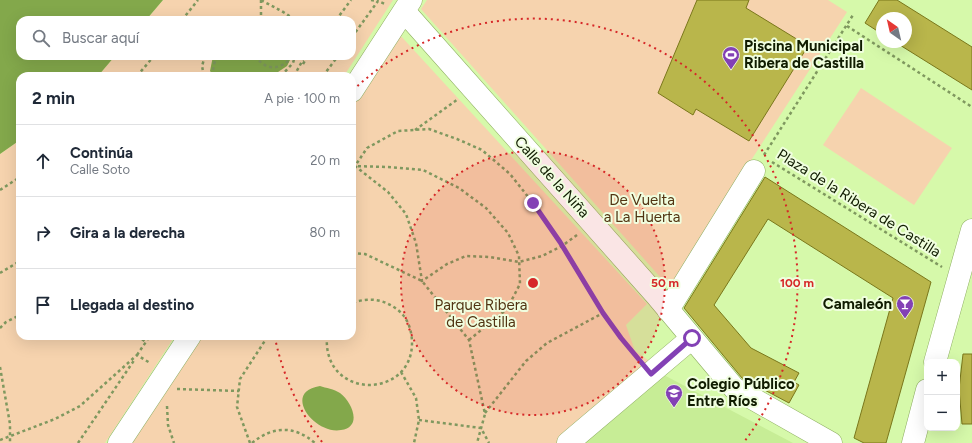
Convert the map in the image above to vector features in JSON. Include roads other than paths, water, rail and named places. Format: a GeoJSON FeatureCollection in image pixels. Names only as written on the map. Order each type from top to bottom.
{"type":"FeatureCollection","features":[{"type":"Feature","properties":{"kind":"street","name":"Calle de la Niña"},"geometry":{"type":"LineString","coordinates":[[408,5],[473,89],[593,224],[734,388],[831,443]]}},
{"type":"Feature","properties":{"kind":"street"},"geometry":{"type":"LineString","coordinates":[[356,86],[408,5]]}},
{"type":"Feature","properties":{"kind":"street"},"geometry":{"type":"LineString","coordinates":[[668,310],[759,164]]}},
{"type":"Feature","properties":{"kind":"street"},"geometry":{"type":"LineString","coordinates":[[935,359],[972,230]]}},
{"type":"Feature","properties":{"kind":"street"},"geometry":{"type":"LineString","coordinates":[[568,443],[692,338]]}},
{"type":"Feature","properties":{"kind":"street"},"geometry":{"type":"LineString","coordinates":[[119,443],[187,340]]}},
{"type":"Feature","properties":{"kind":"street"},"geometry":{"type":"LineString","coordinates":[[914,443],[926,395]]}},
{"type":"Feature","properties":{"kind":"place","name":"Piscina Municipal Ribera de Castilla"},"geometry":{"type":"Point","coordinates":[731,70]}},
{"type":"Feature","properties":{"kind":"place","name":"Camaleón"},"geometry":{"type":"Point","coordinates":[905,319]}},
{"type":"Feature","properties":{"kind":"place","name":"Colegio Público Entre Ríos"},"geometry":{"type":"Point","coordinates":[674,408]}},
{"type":"Feature","properties":{"kind":"park label","name":"De Vuelta a La Huerta"},"geometry":{"type":"Point","coordinates":[642,208]}},
{"type":"Feature","properties":{"kind":"park label","name":"Parque Ribera de Castilla"},"geometry":{"type":"Point","coordinates":[481,314]}}]}
